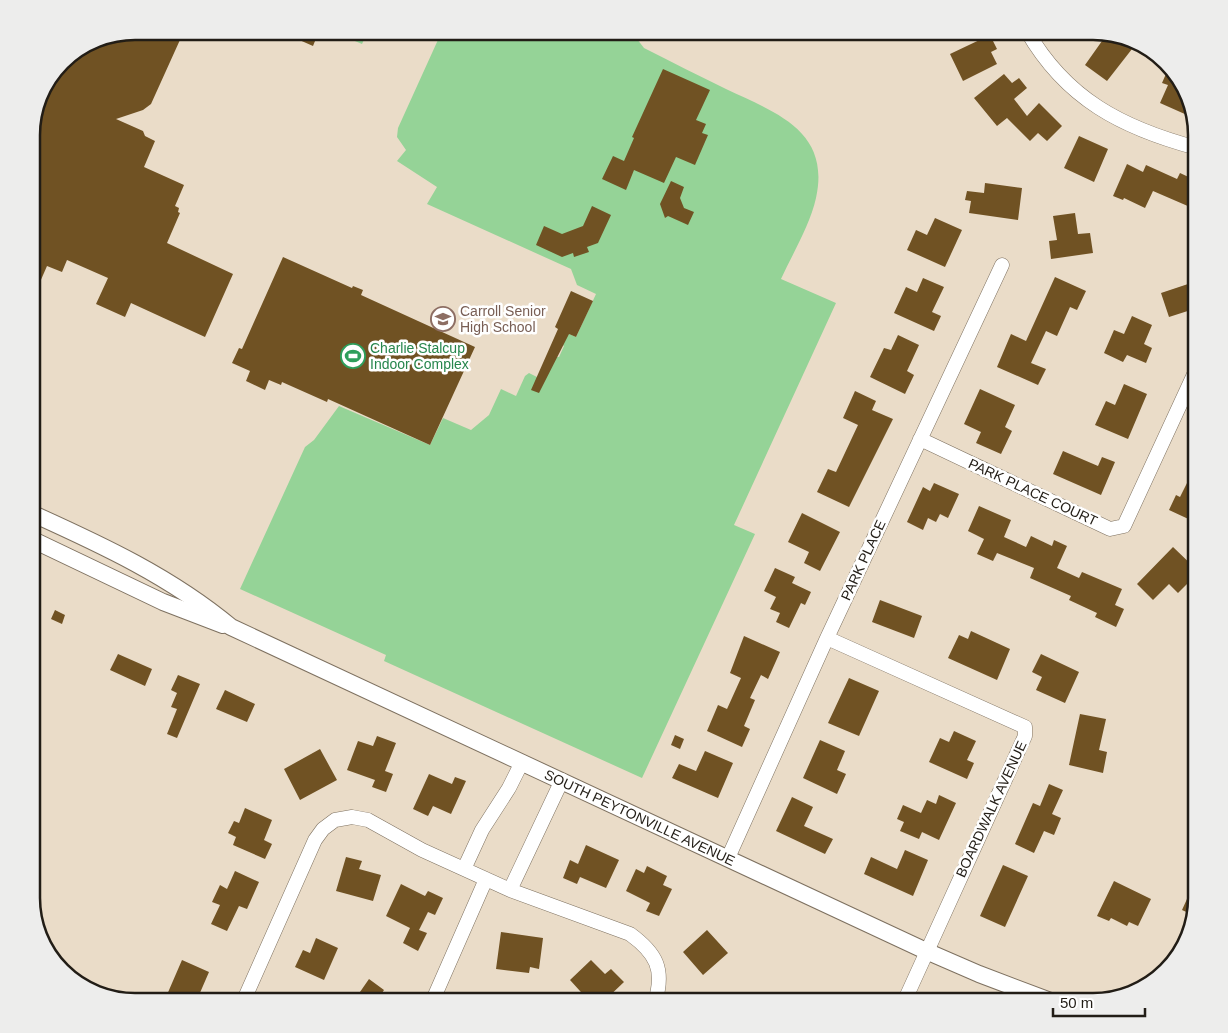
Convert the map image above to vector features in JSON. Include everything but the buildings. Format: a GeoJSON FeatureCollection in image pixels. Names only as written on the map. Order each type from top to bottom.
{"type":"FeatureCollection","features":[{"type":"Feature","properties":{"kind":"street"},"geometry":{"type":"LineString","coordinates":[[1031,40],[1040,55],[1071,89],[1118,119],[1165,139],[1188,145]]}},
{"type":"Feature","properties":{"kind":"street","name":"PARK PLACE"},"geometry":{"type":"LineString","coordinates":[[728,858],[827,638],[1002,265]]}},
{"type":"Feature","properties":{"kind":"street","name":"PARK PLACE COURT"},"geometry":{"type":"LineString","coordinates":[[920,439],[1110,529],[1124,526],[1188,387]]}},
{"type":"Feature","properties":{"kind":"street","name":"SOUTH PEYTONVILLE AVENUE"},"geometry":{"type":"LineString","coordinates":[[40,517],[142,566],[189,594],[231,627]]}},
{"type":"Feature","properties":{"kind":"street","name":"SOUTH PEYTONVILLE AVENUE"},"geometry":{"type":"LineString","coordinates":[[40,543],[164,602],[231,627],[926,951],[1029,993]]}},
{"type":"Feature","properties":{"kind":"street","name":"BOARDWALK AVENUE"},"geometry":{"type":"LineString","coordinates":[[827,638],[1025,727],[1025,736],[926,951]]}},
{"type":"Feature","properties":{"kind":"street"},"geometry":{"type":"LineString","coordinates":[[464,869],[482,830],[510,788],[522,762]]}},
{"type":"Feature","properties":{"kind":"street"},"geometry":{"type":"LineString","coordinates":[[510,890],[562,780]]}},
{"type":"Feature","properties":{"kind":"street"},"geometry":{"type":"LineString","coordinates":[[247,993],[315,840],[323,829],[335,820],[352,817],[368,820],[422,850],[510,890],[630,934],[646,945],[656,958],[658,977],[656,993]]}},
{"type":"Feature","properties":{"kind":"street"},"geometry":{"type":"LineString","coordinates":[[436,993],[486,879]]}},
{"type":"Feature","properties":{"kind":"street"},"geometry":{"type":"LineString","coordinates":[[908,993],[926,951]]}},
{"type":"Feature","properties":{"kind":"green space"},"geometry":{"type":"Polygon","coordinates":[[[352,40],[364,40],[362,44],[352,40]]]}},
{"type":"Feature","properties":{"kind":"green space"},"geometry":{"type":"Polygon","coordinates":[[[438,40],[638,40],[644,48],[780,116],[795,127],[807,140],[815,156],[818,175],[816,198],[805,229],[781,279],[836,303],[734,525],[755,534],[642,778],[384,661],[386,655],[240,589],[305,447],[314,440],[339,406],[430,445],[443,418],[471,430],[489,415],[501,389],[516,396],[525,376],[529,373],[539,378],[556,357],[559,357],[564,346],[560,343],[565,332],[576,337],[596,294],[577,285],[571,269],[427,204],[437,187],[397,161],[406,150],[397,137],[398,128],[438,40]]]}},
{"type":"Feature","properties":{"kind":"place","name":"Carroll Senior High School"},"geometry":{"type":"Point","coordinates":[443,319]}},
{"type":"Feature","properties":{"kind":"place","name":"Charlie Stalcup Indoor Complex"},"geometry":{"type":"Point","coordinates":[353,356]}}]}
